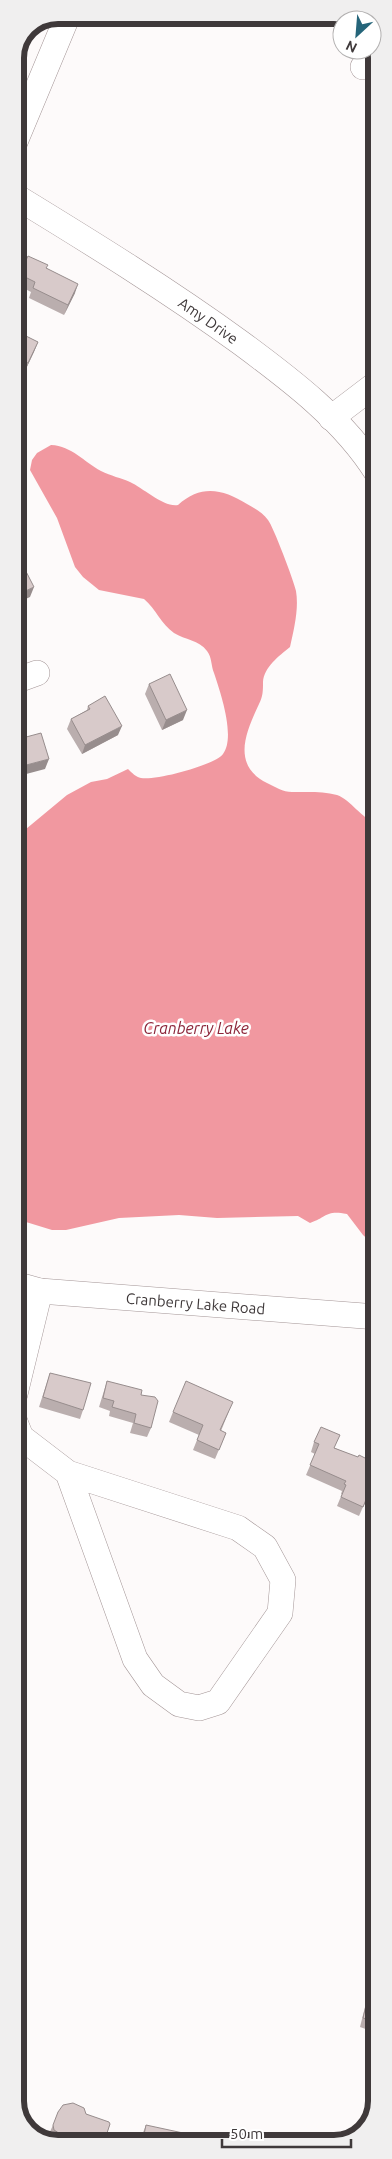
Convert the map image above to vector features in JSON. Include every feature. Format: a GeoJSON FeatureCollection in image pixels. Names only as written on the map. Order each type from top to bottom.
{"type":"FeatureCollection","features":[{"type":"Feature","properties":{"kind":"street"},"geometry":{"type":"LineString","coordinates":[[24,120],[64,24]]}},
{"type":"Feature","properties":{"kind":"street","name":"Amy Drive"},"geometry":{"type":"LineString","coordinates":[[24,201],[99,246],[188,305],[260,358],[318,404],[368,460]]}},
{"type":"Feature","properties":{"kind":"street"},"geometry":{"type":"LineString","coordinates":[[331,418],[368,390]]}},
{"type":"Feature","properties":{"kind":"street","name":"Cranberry Lake Road"},"geometry":{"type":"LineString","coordinates":[[24,1287],[40,1291],[368,1316]]}},
{"type":"Feature","properties":{"kind":"street"},"geometry":{"type":"LineString","coordinates":[[24,1357],[40,1291]]}},
{"type":"Feature","properties":{"kind":"street"},"geometry":{"type":"LineString","coordinates":[[24,1439],[68,1473],[238,1528],[265,1547],[283,1580],[280,1613],[218,1702],[199,1708],[179,1704],[152,1685],[135,1659],[68,1473]]}},
{"type":"Feature","properties":{"kind":"water","name":"Cranberry Lake"},"geometry":{"type":"Polygon","coordinates":[[[51,445],[65,448],[101,471],[130,482],[167,504],[178,505],[195,494],[204,492],[221,492],[253,507],[264,515],[271,524],[279,542],[296,591],[296,619],[290,647],[266,671],[263,693],[246,737],[245,757],[249,767],[256,776],[267,783],[289,792],[321,792],[337,795],[342,797],[368,819],[368,1240],[347,1214],[340,1213],[327,1215],[310,1223],[298,1216],[217,1218],[179,1215],[119,1218],[66,1230],[52,1230],[24,1222],[24,832],[67,795],[91,782],[107,779],[128,769],[137,777],[148,778],[171,775],[197,767],[209,763],[223,754],[227,746],[228,737],[223,702],[210,656],[204,647],[169,629],[144,599],[99,590],[83,577],[75,567],[57,518],[30,470],[32,460],[37,453],[51,445]]]}},
{"type":"Feature","properties":{"kind":"building"},"geometry":{"type":"Polygon","coordinates":[[[28,256],[48,265],[46,268],[78,284],[68,305],[33,288],[35,282],[24,276],[24,264],[28,256]]]}},
{"type":"Feature","properties":{"kind":"building"},"geometry":{"type":"Polygon","coordinates":[[[24,335],[38,342],[28,363],[24,361],[24,335]]]}},
{"type":"Feature","properties":{"kind":"building"},"geometry":{"type":"Polygon","coordinates":[[[24,568],[34,587],[24,592],[24,568]]]}},
{"type":"Feature","properties":{"kind":"building"},"geometry":{"type":"Polygon","coordinates":[[[170,674],[187,710],[166,720],[149,684],[170,674]]]}},
{"type":"Feature","properties":{"kind":"building"},"geometry":{"type":"Polygon","coordinates":[[[105,696],[122,726],[85,745],[71,719],[90,709],[88,706],[105,696]]]}},
{"type":"Feature","properties":{"kind":"building"},"geometry":{"type":"Polygon","coordinates":[[[41,733],[49,759],[24,766],[24,738],[41,733]]]}},
{"type":"Feature","properties":{"kind":"building"},"geometry":{"type":"Polygon","coordinates":[[[50,1373],[91,1383],[83,1410],[43,1397],[50,1373]]]}},
{"type":"Feature","properties":{"kind":"building"},"geometry":{"type":"Polygon","coordinates":[[[107,1381],[142,1390],[141,1395],[155,1397],[158,1401],[151,1428],[134,1423],[136,1414],[112,1407],[114,1401],[103,1398],[107,1381]]]}},
{"type":"Feature","properties":{"kind":"building"},"geometry":{"type":"Polygon","coordinates":[[[186,1381],[233,1402],[220,1430],[226,1433],[219,1450],[197,1440],[203,1425],[173,1412],[186,1381]]]}},
{"type":"Feature","properties":{"kind":"building"},"geometry":{"type":"Polygon","coordinates":[[[321,1427],[340,1435],[334,1448],[368,1460],[368,1495],[363,1507],[341,1497],[346,1481],[310,1465],[319,1444],[314,1442],[321,1427]]]}},
{"type":"Feature","properties":{"kind":"building"},"geometry":{"type":"Polygon","coordinates":[[[368,1998],[368,2019],[363,2018],[368,1998]]]}},
{"type":"Feature","properties":{"kind":"building"},"geometry":{"type":"Polygon","coordinates":[[[73,2103],[84,2108],[86,2114],[109,2122],[107,2133],[112,2135],[62,2135],[54,2130],[53,2125],[63,2105],[73,2103]]]}},
{"type":"Feature","properties":{"kind":"building"},"geometry":{"type":"Polygon","coordinates":[[[146,2125],[192,2135],[144,2135],[146,2125]]]}}]}
